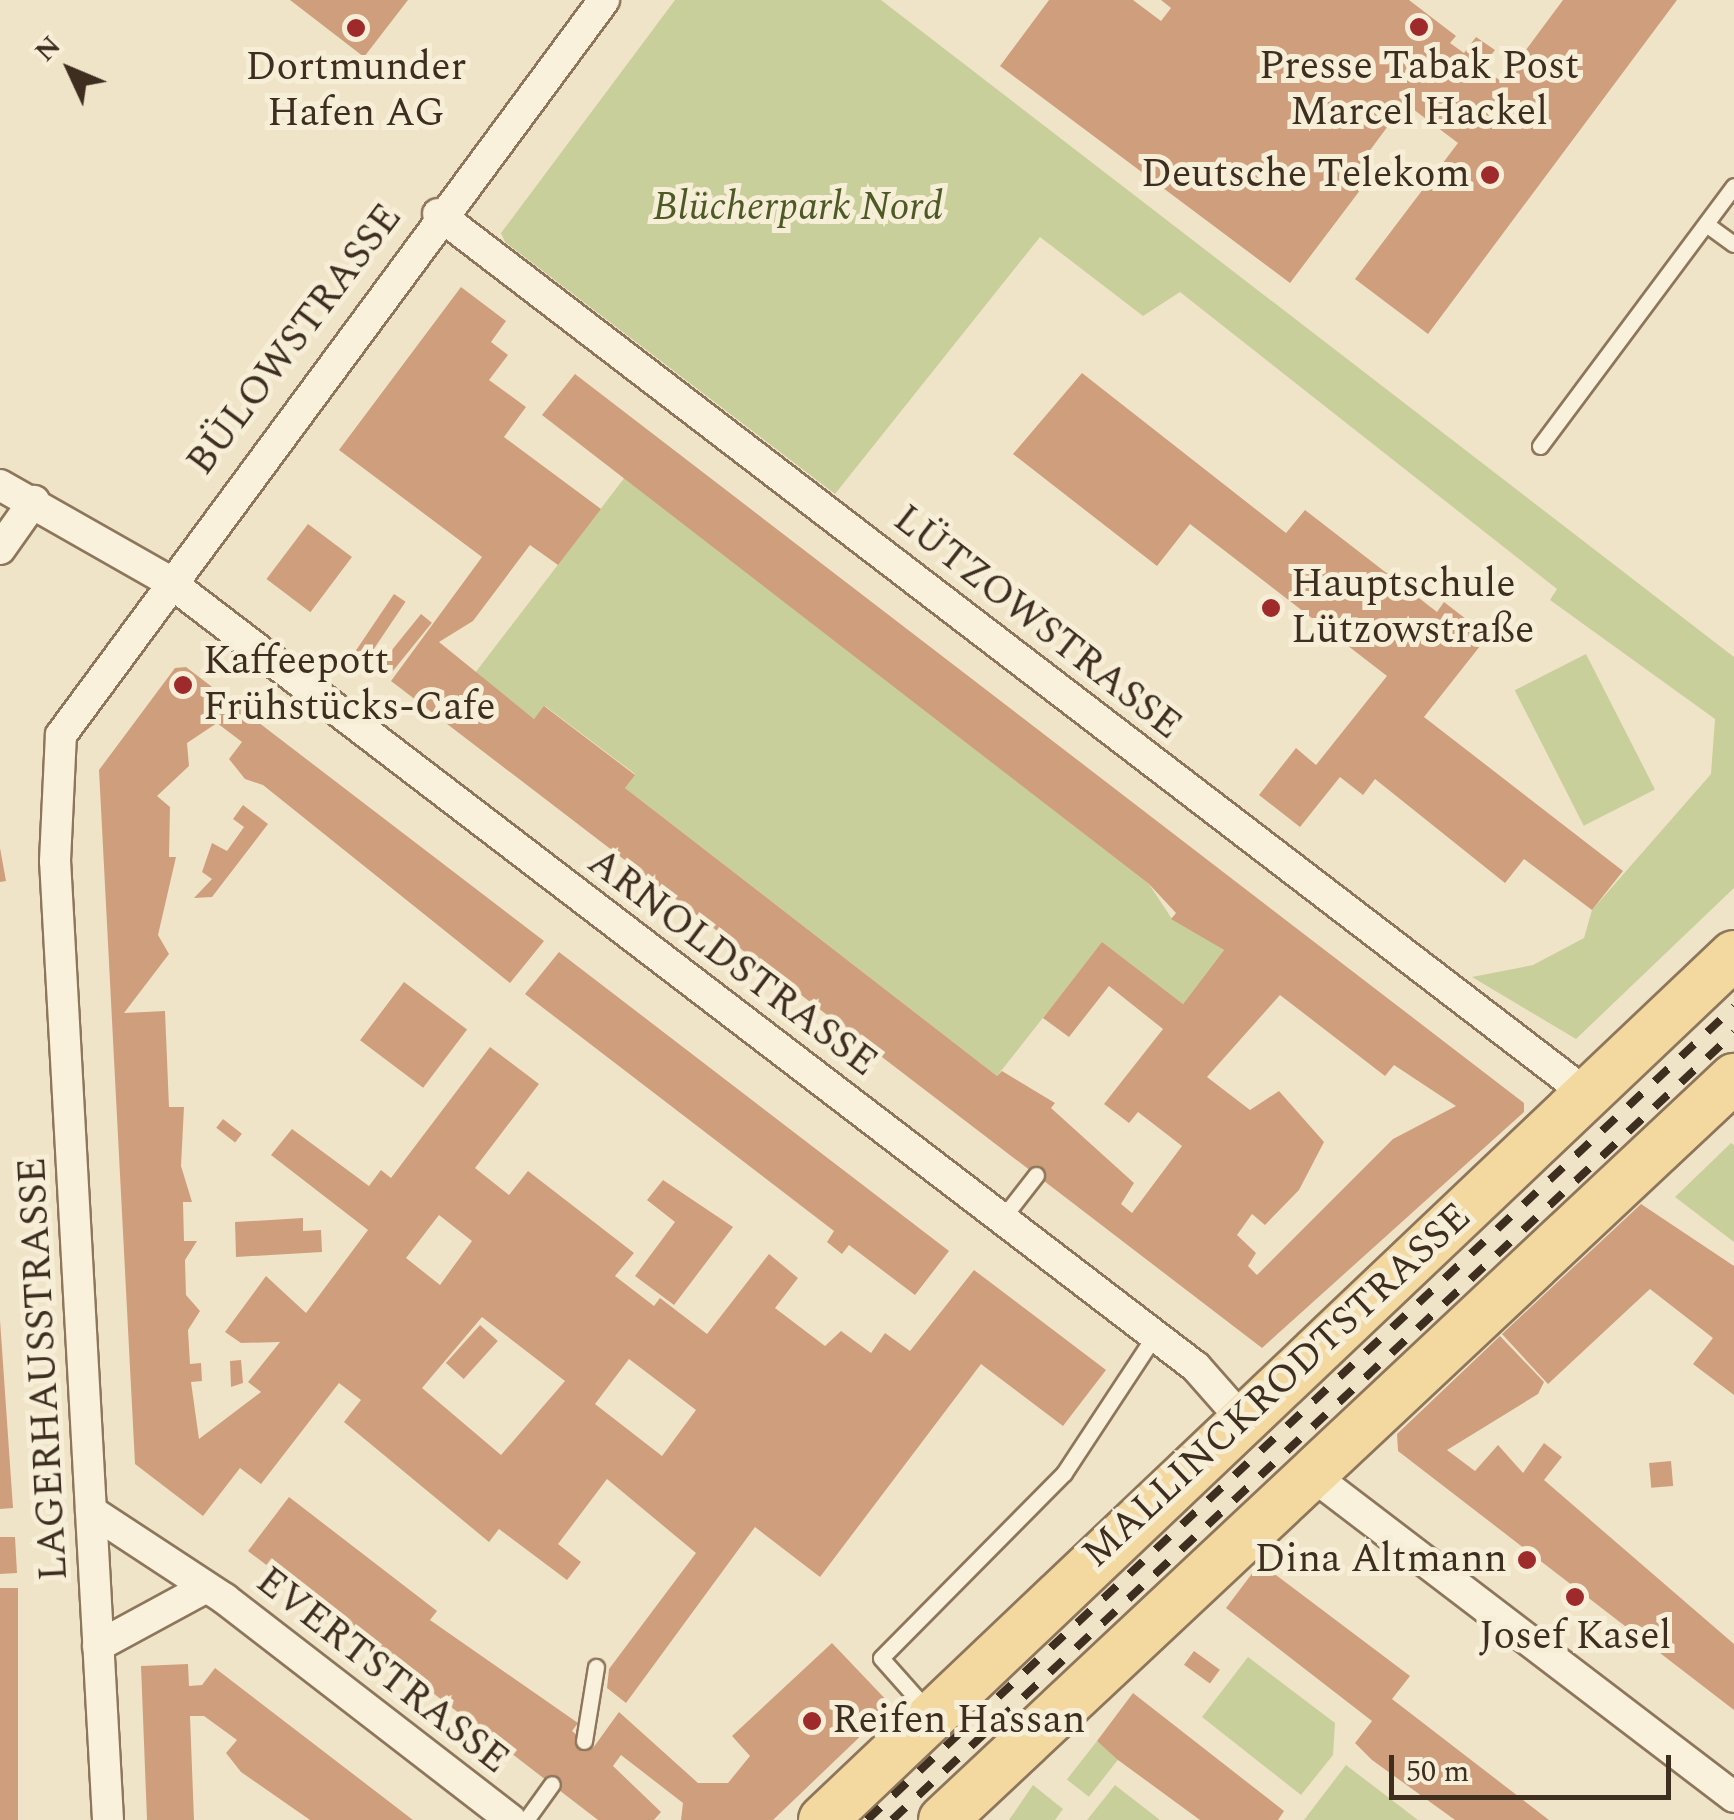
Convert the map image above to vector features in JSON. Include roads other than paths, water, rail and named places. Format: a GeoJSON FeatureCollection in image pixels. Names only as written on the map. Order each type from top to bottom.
{"type":"FeatureCollection","features":[{"type":"Feature","properties":{"kind":"main road","name":"MALLINCKRODTSTRASSE"},"geometry":{"type":"LineString","coordinates":[[823,1820],[1242,1418],[1734,955]]}},
{"type":"Feature","properties":{"kind":"main road"},"geometry":{"type":"LineString","coordinates":[[943,1820],[1734,1078]]}},
{"type":"Feature","properties":{"kind":"street","name":"BÜLOWSTRASSE"},"geometry":{"type":"LineString","coordinates":[[60,735],[167,580],[438,214],[604,0]]}},
{"type":"Feature","properties":{"kind":"street","name":"LÜTZOWSTRASSE"},"geometry":{"type":"LineString","coordinates":[[438,214],[1587,1094]]}},
{"type":"Feature","properties":{"kind":"street","name":"ARNOLDSTRASSE"},"geometry":{"type":"LineString","coordinates":[[0,485],[167,580],[1156,1335],[1242,1418]]}},
{"type":"Feature","properties":{"kind":"street"},"geometry":{"type":"LineString","coordinates":[[0,549],[34,501]]}},
{"type":"Feature","properties":{"kind":"street","name":"LAGERHAUSSTRASSE"},"geometry":{"type":"LineString","coordinates":[[60,735],[55,861],[108,1820]]}},
{"type":"Feature","properties":{"kind":"street"},"geometry":{"type":"LineString","coordinates":[[1312,1475],[1734,1798]]}},
{"type":"Feature","properties":{"kind":"street","name":"EVERTSTRASSE"},"geometry":{"type":"LineString","coordinates":[[91,1512],[203,1589],[511,1820]]}},
{"type":"Feature","properties":{"kind":"street","name":"EVERTSTRASSE"},"geometry":{"type":"LineString","coordinates":[[98,1646],[203,1589]]}},
{"type":"Feature","properties":{"kind":"lane"},"geometry":{"type":"LineString","coordinates":[[1540,446],[1734,186]]}},
{"type":"Feature","properties":{"kind":"lane"},"geometry":{"type":"LineString","coordinates":[[1706,224],[1734,244]]}},
{"type":"Feature","properties":{"kind":"lane"},"geometry":{"type":"LineString","coordinates":[[1001,1220],[1036,1175]]}},
{"type":"Feature","properties":{"kind":"lane"},"geometry":{"type":"LineString","coordinates":[[932,1715],[881,1658],[1064,1473],[1156,1335]]}},
{"type":"Feature","properties":{"kind":"lane"},"geometry":{"type":"LineString","coordinates":[[584,1741],[596,1667]]}},
{"type":"Feature","properties":{"kind":"lane"},"geometry":{"type":"LineString","coordinates":[[526,1820],[552,1784]]}},
{"type":"Feature","properties":{"kind":"railway"},"geometry":{"type":"LineString","coordinates":[[867,1820],[1734,1007]]}},
{"type":"Feature","properties":{"kind":"railway"},"geometry":{"type":"LineString","coordinates":[[892,1820],[1734,1033]]}},
{"type":"Feature","properties":{"kind":"place","name":"Presse Tabak Post Marcel Hackel"},"geometry":{"type":"Point","coordinates":[1419,27]}},
{"type":"Feature","properties":{"kind":"place","name":"Dortmunder Hafen AG"},"geometry":{"type":"Point","coordinates":[356,28]}},
{"type":"Feature","properties":{"kind":"place","name":"Deutsche Telekom"},"geometry":{"type":"Point","coordinates":[1490,175]}},
{"type":"Feature","properties":{"kind":"place","name":"Hauptschule Lützowstraße"},"geometry":{"type":"Point","coordinates":[1271,608]}},
{"type":"Feature","properties":{"kind":"place","name":"Kaffeepott Frühstücks-Cafe"},"geometry":{"type":"Point","coordinates":[183,685]}},
{"type":"Feature","properties":{"kind":"place","name":"Dina Altmann"},"geometry":{"type":"Point","coordinates":[1527,1560]}},
{"type":"Feature","properties":{"kind":"place","name":"Josef Kasel"},"geometry":{"type":"Point","coordinates":[1575,1597]}},
{"type":"Feature","properties":{"kind":"place","name":"Reifen Hassan"},"geometry":{"type":"Point","coordinates":[812,1721]}},
{"type":"Feature","properties":{"kind":"park label","name":"Blücherpark Nord"},"geometry":{"type":"Point","coordinates":[798,208]}}]}
